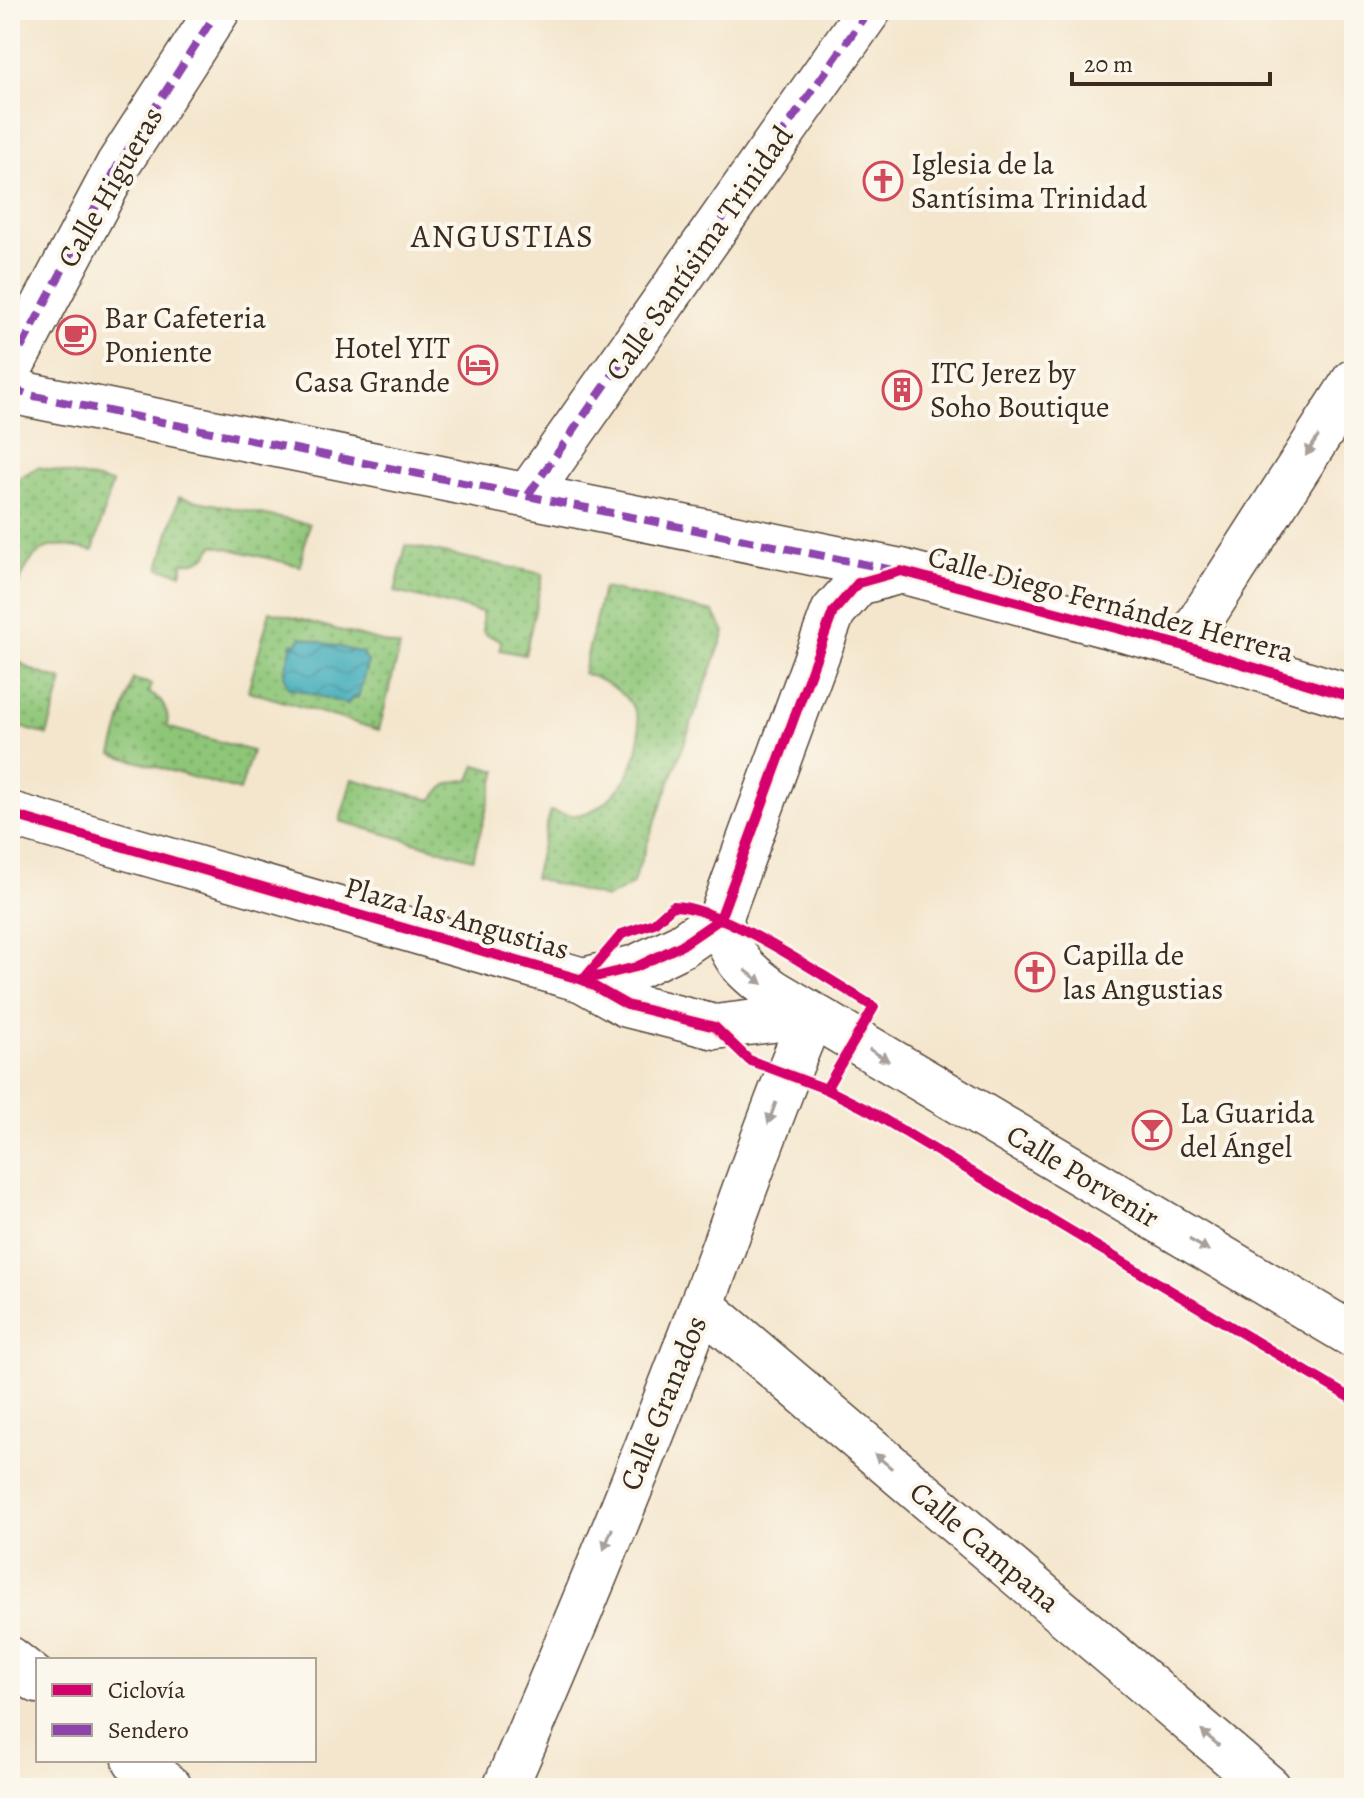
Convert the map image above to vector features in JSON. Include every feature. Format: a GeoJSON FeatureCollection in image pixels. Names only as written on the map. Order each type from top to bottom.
{"type":"FeatureCollection","features":[{"type":"Feature","properties":{"kind":"street","name":"Calle Higueras"},"geometry":{"type":"LineString","coordinates":[[10,369],[118,165],[218,10]]}},
{"type":"Feature","properties":{"kind":"street","name":"Calle Santísima Trinidad"},"geometry":{"type":"LineString","coordinates":[[528,495],[869,10]]}},
{"type":"Feature","properties":{"kind":"street"},"geometry":{"type":"LineString","coordinates":[[1184,646],[1354,381]]}},
{"type":"Feature","properties":{"kind":"street"},"geometry":{"type":"LineString","coordinates":[[10,388],[29,395],[901,571]]}},
{"type":"Feature","properties":{"kind":"street"},"geometry":{"type":"LineString","coordinates":[[720,919],[833,612],[858,583],[901,571]]}},
{"type":"Feature","properties":{"kind":"street","name":"Calle Diego Fernández Herrera"},"geometry":{"type":"LineString","coordinates":[[901,571],[1184,646],[1354,698]]}},
{"type":"Feature","properties":{"kind":"street","name":"Plaza las Angustias"},"geometry":{"type":"LineString","coordinates":[[10,814],[583,980],[636,967],[682,945],[720,919]]}},
{"type":"Feature","properties":{"kind":"street","name":"Calle Porvenir"},"geometry":{"type":"LineString","coordinates":[[720,919],[729,945],[744,971],[812,1015],[1354,1336]]}},
{"type":"Feature","properties":{"kind":"street"},"geometry":{"type":"LineString","coordinates":[[583,980],[627,1005],[715,1027],[812,1015]]}},
{"type":"Feature","properties":{"kind":"street","name":"Calle Granados"},"geometry":{"type":"LineString","coordinates":[[505,1788],[550,1685],[702,1306],[786,1074],[812,1015]]}},
{"type":"Feature","properties":{"kind":"street","name":"Calle Campana"},"geometry":{"type":"LineString","coordinates":[[702,1306],[1269,1788]]}},
{"type":"Feature","properties":{"kind":"street"},"geometry":{"type":"LineString","coordinates":[[10,1659],[36,1679]]}},
{"type":"Feature","properties":{"kind":"street"},"geometry":{"type":"LineString","coordinates":[[138,1762],[170,1788]]}},
{"type":"Feature","properties":{"kind":"green space"},"geometry":{"type":"Polygon","coordinates":[[[38,467],[112,483],[93,551],[54,546],[36,555],[24,573],[10,614],[10,492],[15,480],[38,467]]]}},
{"type":"Feature","properties":{"kind":"green space"},"geometry":{"type":"Polygon","coordinates":[[[179,497],[309,524],[300,566],[214,545],[202,559],[184,562],[181,573],[159,568],[179,497]]]}},
{"type":"Feature","properties":{"kind":"green space"},"geometry":{"type":"Polygon","coordinates":[[[406,545],[543,574],[525,655],[500,650],[501,640],[483,631],[482,612],[395,592],[406,545]]]}},
{"type":"Feature","properties":{"kind":"green space"},"geometry":{"type":"Polygon","coordinates":[[[603,588],[713,612],[725,632],[632,885],[606,898],[534,878],[550,811],[575,815],[603,804],[624,780],[637,750],[638,720],[630,703],[608,685],[583,673],[603,588]]]}},
{"type":"Feature","properties":{"kind":"green space"},"geometry":{"type":"Polygon","coordinates":[[[270,611],[400,647],[379,730],[248,691],[270,611]],[[301,641],[295,644],[286,677],[289,688],[350,700],[358,697],[368,661],[362,656],[301,641]]]}},
{"type":"Feature","properties":{"kind":"green space"},"geometry":{"type":"Polygon","coordinates":[[[10,650],[26,667],[63,680],[47,735],[10,724],[10,650]]]}},
{"type":"Feature","properties":{"kind":"green space"},"geometry":{"type":"Polygon","coordinates":[[[133,679],[151,684],[149,693],[164,707],[167,727],[252,751],[240,791],[112,754],[133,679]]]}},
{"type":"Feature","properties":{"kind":"green space"},"geometry":{"type":"Polygon","coordinates":[[[476,765],[497,771],[473,859],[340,821],[352,779],[432,800],[448,784],[470,780],[476,765]]]}},
{"type":"Feature","properties":{"kind":"water"},"geometry":{"type":"Polygon","coordinates":[[[302,637],[362,653],[368,661],[358,697],[352,698],[348,704],[289,688],[284,675],[292,644],[298,643],[302,637]]]}},
{"type":"Feature","properties":{"kind":"marked path"},"geometry":{"type":"LineString","coordinates":[[10,369],[118,165],[218,10]]}},
{"type":"Feature","properties":{"kind":"marked path"},"geometry":{"type":"LineString","coordinates":[[528,495],[869,10]]}},
{"type":"Feature","properties":{"kind":"marked path"},"geometry":{"type":"LineString","coordinates":[[10,388],[29,395],[893,570]]}},
{"type":"Feature","properties":{"kind":"cycle path"},"geometry":{"type":"LineString","coordinates":[[10,814],[583,980],[636,967],[682,945],[720,919],[833,612],[858,583],[901,571],[1184,646],[1354,698]]}},
{"type":"Feature","properties":{"kind":"cycle path"},"geometry":{"type":"LineString","coordinates":[[583,980],[622,934],[654,923],[673,906],[719,918],[775,946],[874,1007],[826,1089]]}},
{"type":"Feature","properties":{"kind":"cycle path"},"geometry":{"type":"LineString","coordinates":[[583,980],[627,1005],[715,1027],[749,1060],[826,1089],[868,1110],[1354,1400]]}},
{"type":"Feature","properties":{"kind":"place","name":"Iglesia de la Santísima Trinidad"},"geometry":{"type":"Point","coordinates":[883,181]}},
{"type":"Feature","properties":{"kind":"place","name":"Bar Cafeteria Poniente"},"geometry":{"type":"Point","coordinates":[76,335]}},
{"type":"Feature","properties":{"kind":"place","name":"Hotel YIT Casa Grande"},"geometry":{"type":"Point","coordinates":[478,365]}},
{"type":"Feature","properties":{"kind":"place","name":"ITC Jerez by Soho Boutique"},"geometry":{"type":"Point","coordinates":[902,390]}},
{"type":"Feature","properties":{"kind":"place","name":"Capilla de las Angustias"},"geometry":{"type":"Point","coordinates":[1035,972]}},
{"type":"Feature","properties":{"kind":"place","name":"La Guarida del Ángel"},"geometry":{"type":"Point","coordinates":[1152,1130]}},
{"type":"Feature","properties":{"kind":"district","name":"ANGUSTIAS"},"geometry":{"type":"Point","coordinates":[503,236]}}]}
